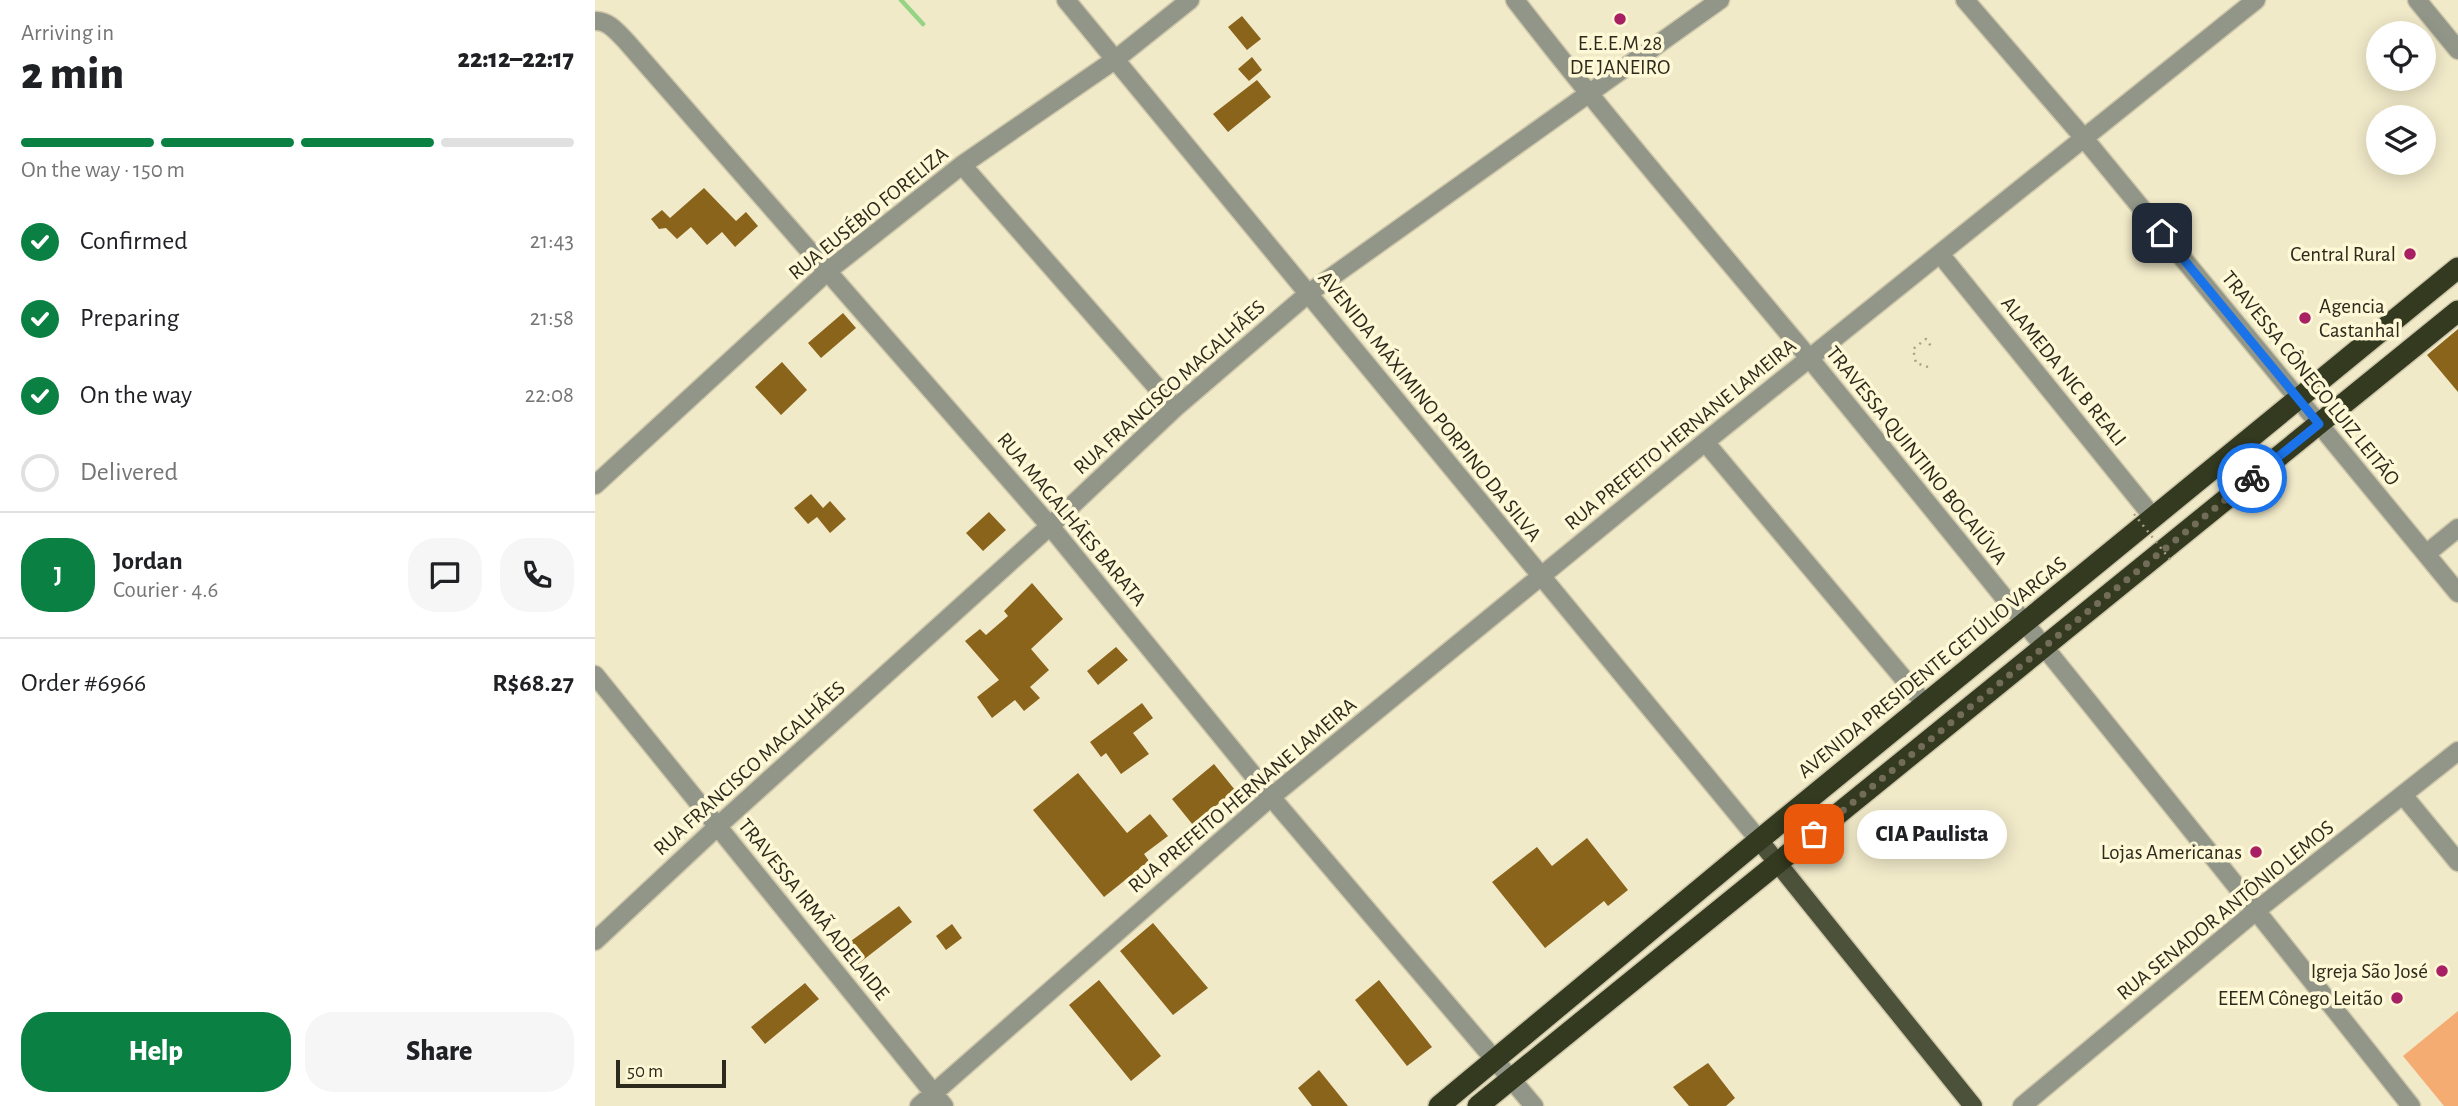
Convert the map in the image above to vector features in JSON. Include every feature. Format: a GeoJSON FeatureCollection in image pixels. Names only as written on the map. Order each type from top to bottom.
{"type":"FeatureCollection","features":[{"type":"Feature","properties":{"kind":"highway","name":"AVENIDA PRESIDENTE GETÚLIO VARGAS"},"geometry":{"type":"LineString","coordinates":[[1439,1106],[2024,623],[2143,516],[2298,399],[2458,268]]}},
{"type":"Feature","properties":{"kind":"highway"},"geometry":{"type":"LineString","coordinates":[[1478,1106],[2458,311]]}},
{"type":"Feature","properties":{"kind":"main road"},"geometry":{"type":"LineString","coordinates":[[1759,840],[1973,1106]]}},
{"type":"Feature","properties":{"kind":"street","name":"AVENIDA MÁXIMINO PORPINO DA SILVA"},"geometry":{"type":"LineString","coordinates":[[1066,0],[1759,840]]}},
{"type":"Feature","properties":{"kind":"street","name":"RUA EUSÉBIO FORELIZA"},"geometry":{"type":"LineString","coordinates":[[595,485],[829,271],[962,165],[1116,59],[1190,0]]}},
{"type":"Feature","properties":{"kind":"street","name":"TRAVESSA QUINTINO BOCAIÚVA"},"geometry":{"type":"LineString","coordinates":[[1515,0],[1589,96],[1809,358],[2257,910],[2411,1106]]}},
{"type":"Feature","properties":{"kind":"street","name":"RUA FRANCISCO MAGALHÃES"},"geometry":{"type":"LineString","coordinates":[[595,941],[1050,526],[1175,408],[1309,293],[1589,96],[1720,0]]}},
{"type":"Feature","properties":{"kind":"street","name":"TRAVESSA CÔNEGO LUIZ LEITÃO"},"geometry":{"type":"LineString","coordinates":[[1965,0],[2083,137],[2458,593]]}},
{"type":"Feature","properties":{"kind":"street","name":"RUA PREFEITO HERNANE LAMEIRA"},"geometry":{"type":"LineString","coordinates":[[919,1106],[939,1100],[1272,797],[1705,442],[2256,0]]}},
{"type":"Feature","properties":{"kind":"street"},"geometry":{"type":"LineString","coordinates":[[2417,0],[2458,50]]}},
{"type":"Feature","properties":{"kind":"street","name":"RUA MAGALHÃES BARATA"},"geometry":{"type":"LineString","coordinates":[[598,20],[617,31],[626,41],[1050,526],[1272,797],[1512,1078]]}},
{"type":"Feature","properties":{"kind":"street"},"geometry":{"type":"LineString","coordinates":[[962,165],[1175,408]]}},
{"type":"Feature","properties":{"kind":"street","name":"ALAMEDA NIC B REALI"},"geometry":{"type":"LineString","coordinates":[[1940,254],[2143,516]]}},
{"type":"Feature","properties":{"kind":"street"},"geometry":{"type":"LineString","coordinates":[[1705,442],[1926,704]]}},
{"type":"Feature","properties":{"kind":"street"},"geometry":{"type":"LineString","coordinates":[[2426,554],[2458,528]]}},
{"type":"Feature","properties":{"kind":"street","name":"TRAVESSA IRMÃ ADELAIDE"},"geometry":{"type":"LineString","coordinates":[[595,675],[939,1100]]}},
{"type":"Feature","properties":{"kind":"street","name":"RUA SENADOR ANTÔNIO LEMOS"},"geometry":{"type":"LineString","coordinates":[[2022,1106],[2257,910],[2458,751]]}},
{"type":"Feature","properties":{"kind":"street"},"geometry":{"type":"LineString","coordinates":[[2403,795],[2458,862]]}},
{"type":"Feature","properties":{"kind":"street"},"geometry":{"type":"LineString","coordinates":[[1512,1078],[1534,1106]]}},
{"type":"Feature","properties":{"kind":"path"},"geometry":{"type":"LineString","coordinates":[[1928,367],[1916,363],[1913,349],[1926,340],[1933,349]]}},
{"type":"Feature","properties":{"kind":"path"},"geometry":{"type":"LineString","coordinates":[[2143,516],[2172,562]]}},
{"type":"Feature","properties":{"kind":"shaded area"},"geometry":{"type":"Polygon","coordinates":[[[2458,1011],[2458,1106],[2444,1106],[2403,1056],[2458,1011]]]}},
{"type":"Feature","properties":{"kind":"building"},"geometry":{"type":"Polygon","coordinates":[[[1242,16],[1261,39],[1247,50],[1228,27],[1242,16]]]}},
{"type":"Feature","properties":{"kind":"building"},"geometry":{"type":"Polygon","coordinates":[[[1252,57],[1262,70],[1249,81],[1238,69],[1252,57]]]}},
{"type":"Feature","properties":{"kind":"building"},"geometry":{"type":"Polygon","coordinates":[[[1257,80],[1271,97],[1228,132],[1213,114],[1257,80]]]}},
{"type":"Feature","properties":{"kind":"building"},"geometry":{"type":"Polygon","coordinates":[[[704,188],[736,221],[746,212],[758,226],[735,247],[722,232],[707,245],[691,227],[677,239],[666,228],[659,229],[651,219],[662,210],[670,218],[704,188]]]}},
{"type":"Feature","properties":{"kind":"building"},"geometry":{"type":"Polygon","coordinates":[[[843,313],[856,328],[821,358],[808,343],[843,313]]]}},
{"type":"Feature","properties":{"kind":"building"},"geometry":{"type":"Polygon","coordinates":[[[2458,329],[2458,392],[2427,355],[2458,329]]]}},
{"type":"Feature","properties":{"kind":"building"},"geometry":{"type":"Polygon","coordinates":[[[782,362],[807,390],[781,415],[755,387],[782,362]]]}},
{"type":"Feature","properties":{"kind":"building"},"geometry":{"type":"Polygon","coordinates":[[[811,494],[823,508],[830,501],[846,519],[830,533],[817,517],[808,524],[794,508],[811,494]]]}},
{"type":"Feature","properties":{"kind":"building"},"geometry":{"type":"Polygon","coordinates":[[[989,512],[1006,530],[983,551],[966,533],[989,512]]]}},
{"type":"Feature","properties":{"kind":"building"},"geometry":{"type":"Polygon","coordinates":[[[1032,583],[1063,619],[1031,649],[1049,670],[1030,687],[1040,698],[1024,711],[1015,700],[992,718],[977,697],[999,680],[965,641],[980,629],[986,635],[1008,616],[1004,611],[1032,583]]]}},
{"type":"Feature","properties":{"kind":"building"},"geometry":{"type":"Polygon","coordinates":[[[1116,647],[1128,660],[1098,685],[1087,671],[1116,647]]]}},
{"type":"Feature","properties":{"kind":"building"},"geometry":{"type":"Polygon","coordinates":[[[1142,703],[1153,718],[1133,733],[1149,754],[1121,774],[1106,753],[1101,757],[1090,742],[1142,703]]]}},
{"type":"Feature","properties":{"kind":"building"},"geometry":{"type":"Polygon","coordinates":[[[1214,764],[1235,790],[1193,825],[1172,799],[1214,764]]]}},
{"type":"Feature","properties":{"kind":"building"},"geometry":{"type":"Polygon","coordinates":[[[1078,773],[1127,833],[1150,814],[1168,836],[1144,854],[1149,861],[1104,897],[1033,810],[1078,773]]]}},
{"type":"Feature","properties":{"kind":"building"},"geometry":{"type":"Polygon","coordinates":[[[1587,838],[1628,890],[1608,906],[1604,901],[1545,948],[1492,882],[1537,847],[1552,866],[1587,838]]]}},
{"type":"Feature","properties":{"kind":"building"},"geometry":{"type":"Polygon","coordinates":[[[899,906],[912,922],[858,964],[844,946],[899,906]]]}},
{"type":"Feature","properties":{"kind":"building"},"geometry":{"type":"Polygon","coordinates":[[[1153,923],[1208,988],[1173,1015],[1120,951],[1153,923]]]}},
{"type":"Feature","properties":{"kind":"building"},"geometry":{"type":"Polygon","coordinates":[[[952,924],[962,938],[946,950],[936,936],[952,924]]]}},
{"type":"Feature","properties":{"kind":"building"},"geometry":{"type":"Polygon","coordinates":[[[1099,980],[1161,1056],[1131,1081],[1069,1005],[1099,980]]]}},
{"type":"Feature","properties":{"kind":"building"},"geometry":{"type":"Polygon","coordinates":[[[1379,980],[1432,1047],[1407,1066],[1355,1000],[1379,980]]]}},
{"type":"Feature","properties":{"kind":"building"},"geometry":{"type":"Polygon","coordinates":[[[805,983],[819,999],[765,1044],[751,1027],[805,983]]]}},
{"type":"Feature","properties":{"kind":"building"},"geometry":{"type":"Polygon","coordinates":[[[1708,1063],[1735,1098],[1726,1106],[1689,1106],[1673,1087],[1708,1063]]]}},
{"type":"Feature","properties":{"kind":"building"},"geometry":{"type":"Polygon","coordinates":[[[1319,1070],[1348,1106],[1312,1106],[1298,1088],[1319,1070]]]}},
{"type":"Feature","properties":{"kind":"waterway"},"geometry":{"type":"LineString","coordinates":[[901,0],[923,24]]}},
{"type":"Feature","properties":{"kind":"way so far"},"geometry":{"type":"LineString","coordinates":[[1814,834],[2252,478]]}},
{"type":"Feature","properties":{"kind":"place","name":"E.E.E.M 28 DE JANEIRO"},"geometry":{"type":"Point","coordinates":[1620,19]}},
{"type":"Feature","properties":{"kind":"place","name":"Central Rural"},"geometry":{"type":"Point","coordinates":[2410,254]}},
{"type":"Feature","properties":{"kind":"place","name":"Agencia Castanhal"},"geometry":{"type":"Point","coordinates":[2305,318]}},
{"type":"Feature","properties":{"kind":"place","name":"CIA Paulista"},"geometry":{"type":"Point","coordinates":[1814,834]}},
{"type":"Feature","properties":{"kind":"place","name":"Lojas Americanas"},"geometry":{"type":"Point","coordinates":[2256,852]}},
{"type":"Feature","properties":{"kind":"place","name":"Igreja São José"},"geometry":{"type":"Point","coordinates":[2442,971]}},
{"type":"Feature","properties":{"kind":"place","name":"EEEM Cônego Leitão"},"geometry":{"type":"Point","coordinates":[2397,998]}},
{"type":"Feature","properties":{"kind":"route"},"geometry":{"type":"LineString","coordinates":[[2162,233],[2319,424],[2252,478]]}}]}
